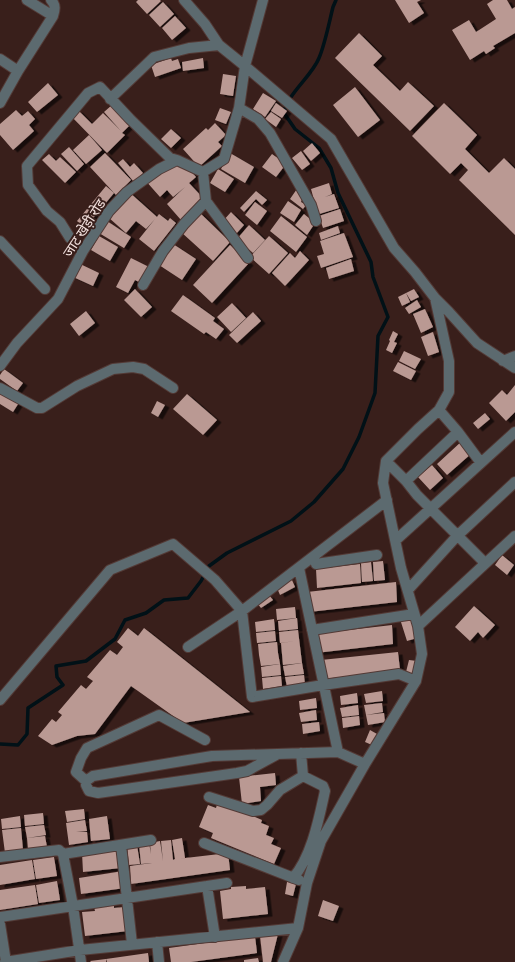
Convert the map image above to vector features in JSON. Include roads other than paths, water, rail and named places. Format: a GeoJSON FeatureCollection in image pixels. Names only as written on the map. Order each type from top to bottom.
{"type":"FeatureCollection","features":[{"type":"Feature","properties":{"kind":"street"},"geometry":{"type":"LineString","coordinates":[[27,0],[53,16]]}},
{"type":"Feature","properties":{"kind":"street"},"geometry":{"type":"LineString","coordinates":[[0,103],[18,70],[53,16],[55,8],[54,3],[51,0]]}},
{"type":"Feature","properties":{"kind":"street"},"geometry":{"type":"LineString","coordinates":[[184,0],[205,24],[219,45],[330,139],[394,248],[435,298],[477,343],[515,368]]}},
{"type":"Feature","properties":{"kind":"street"},"geometry":{"type":"LineString","coordinates":[[203,172],[224,159],[239,108],[245,66],[263,0]]}},
{"type":"Feature","properties":{"kind":"street"},"geometry":{"type":"LineString","coordinates":[[110,98],[154,57],[190,48],[219,45]]}},
{"type":"Feature","properties":{"kind":"street"},"geometry":{"type":"LineString","coordinates":[[0,59],[18,70]]}},
{"type":"Feature","properties":{"kind":"street"},"geometry":{"type":"LineString","coordinates":[[83,251],[70,238],[60,222],[47,211],[28,185],[27,166],[88,93],[100,87],[170,158],[203,172]]}},
{"type":"Feature","properties":{"kind":"street"},"geometry":{"type":"LineString","coordinates":[[239,108],[258,119],[270,133],[311,205],[316,221]]}},
{"type":"Feature","properties":{"kind":"street","name":"जाट खेड़ी रोड"},"geometry":{"type":"LineString","coordinates":[[0,366],[17,343],[58,299],[83,251],[109,212],[127,192],[159,169],[177,160]]}},
{"type":"Feature","properties":{"kind":"street"},"geometry":{"type":"LineString","coordinates":[[203,172],[206,201],[248,258]]}},
{"type":"Feature","properties":{"kind":"street"},"geometry":{"type":"LineString","coordinates":[[143,285],[163,250],[184,224],[206,201]]}},
{"type":"Feature","properties":{"kind":"street"},"geometry":{"type":"LineString","coordinates":[[0,241],[45,289]]}},
{"type":"Feature","properties":{"kind":"street"},"geometry":{"type":"LineString","coordinates":[[284,962],[298,928],[307,883],[320,841],[416,681],[422,654],[418,626],[401,568],[383,483],[386,461],[439,410],[449,392],[449,361],[435,298]]}},
{"type":"Feature","properties":{"kind":"street"},"geometry":{"type":"LineString","coordinates":[[503,361],[515,356]]}},
{"type":"Feature","properties":{"kind":"street"},"geometry":{"type":"LineString","coordinates":[[0,388],[37,408],[42,408],[77,386],[113,369],[134,367],[144,369],[173,388]]}},
{"type":"Feature","properties":{"kind":"street"},"geometry":{"type":"LineString","coordinates":[[439,410],[458,432],[481,463]]}},
{"type":"Feature","properties":{"kind":"street"},"geometry":{"type":"LineString","coordinates":[[406,481],[458,432]]}},
{"type":"Feature","properties":{"kind":"street"},"geometry":{"type":"LineString","coordinates":[[396,540],[515,432]]}},
{"type":"Feature","properties":{"kind":"street"},"geometry":{"type":"LineString","coordinates":[[386,461],[406,481],[430,509],[484,563]]}},
{"type":"Feature","properties":{"kind":"street"},"geometry":{"type":"LineString","coordinates":[[408,590],[457,536],[515,482]]}},
{"type":"Feature","properties":{"kind":"street"},"geometry":{"type":"LineString","coordinates":[[188,648],[242,611],[386,500]]}},
{"type":"Feature","properties":{"kind":"street"},"geometry":{"type":"LineString","coordinates":[[418,626],[484,563],[515,536]]}},
{"type":"Feature","properties":{"kind":"street"},"geometry":{"type":"LineString","coordinates":[[0,700],[110,570],[173,544],[215,580],[242,611],[252,697],[399,674],[416,681]]}},
{"type":"Feature","properties":{"kind":"street"},"geometry":{"type":"LineString","coordinates":[[320,552],[335,560]]}},
{"type":"Feature","properties":{"kind":"street"},"geometry":{"type":"LineString","coordinates":[[316,564],[377,555]]}},
{"type":"Feature","properties":{"kind":"street"},"geometry":{"type":"LineString","coordinates":[[298,568],[338,752]]}},
{"type":"Feature","properties":{"kind":"street"},"geometry":{"type":"LineString","coordinates":[[312,630],[414,614]]}},
{"type":"Feature","properties":{"kind":"street"},"geometry":{"type":"LineString","coordinates":[[205,740],[159,715],[87,748],[81,758],[76,772],[86,781],[89,791],[98,793],[247,771],[278,754]]}},
{"type":"Feature","properties":{"kind":"street"},"geometry":{"type":"LineString","coordinates":[[86,781],[93,776],[212,756],[338,752],[365,764]]}},
{"type":"Feature","properties":{"kind":"street"},"geometry":{"type":"LineString","coordinates":[[301,753],[303,776]]}},
{"type":"Feature","properties":{"kind":"street"},"geometry":{"type":"LineString","coordinates":[[209,797],[253,811],[261,810],[280,790],[303,776]]}},
{"type":"Feature","properties":{"kind":"street"},"geometry":{"type":"LineString","coordinates":[[293,878],[301,869],[309,850],[325,791],[323,786],[303,776]]}},
{"type":"Feature","properties":{"kind":"street"},"geometry":{"type":"LineString","coordinates":[[63,854],[151,840]]}},
{"type":"Feature","properties":{"kind":"street"},"geometry":{"type":"LineString","coordinates":[[204,844],[307,883]]}},
{"type":"Feature","properties":{"kind":"street"},"geometry":{"type":"LineString","coordinates":[[121,845],[132,944]]}},
{"type":"Feature","properties":{"kind":"street"},"geometry":{"type":"LineString","coordinates":[[0,857],[58,850],[63,854],[73,906],[81,962]]}},
{"type":"Feature","properties":{"kind":"street"},"geometry":{"type":"LineString","coordinates":[[0,917],[227,883]]}},
{"type":"Feature","properties":{"kind":"street"},"geometry":{"type":"LineString","coordinates":[[207,886],[215,937]]}},
{"type":"Feature","properties":{"kind":"street"},"geometry":{"type":"LineString","coordinates":[[0,924],[5,962],[80,950],[298,928]]}},
{"type":"Feature","properties":{"kind":"street"},"geometry":{"type":"LineString","coordinates":[[157,942],[159,962]]}},
{"type":"Feature","properties":{"kind":"waterway"},"geometry":{"type":"LineString","coordinates":[[0,744],[18,745],[27,734],[28,708],[63,685],[57,677],[56,666],[86,661],[115,639],[125,620],[146,613],[164,600],[188,598],[201,581],[209,566],[227,553],[291,521],[314,502],[343,469],[359,437],[375,393],[378,336],[388,317],[373,277],[371,262],[338,193],[331,168],[319,148],[295,129],[284,113],[290,99],[316,65],[325,40],[336,0]]}}]}
